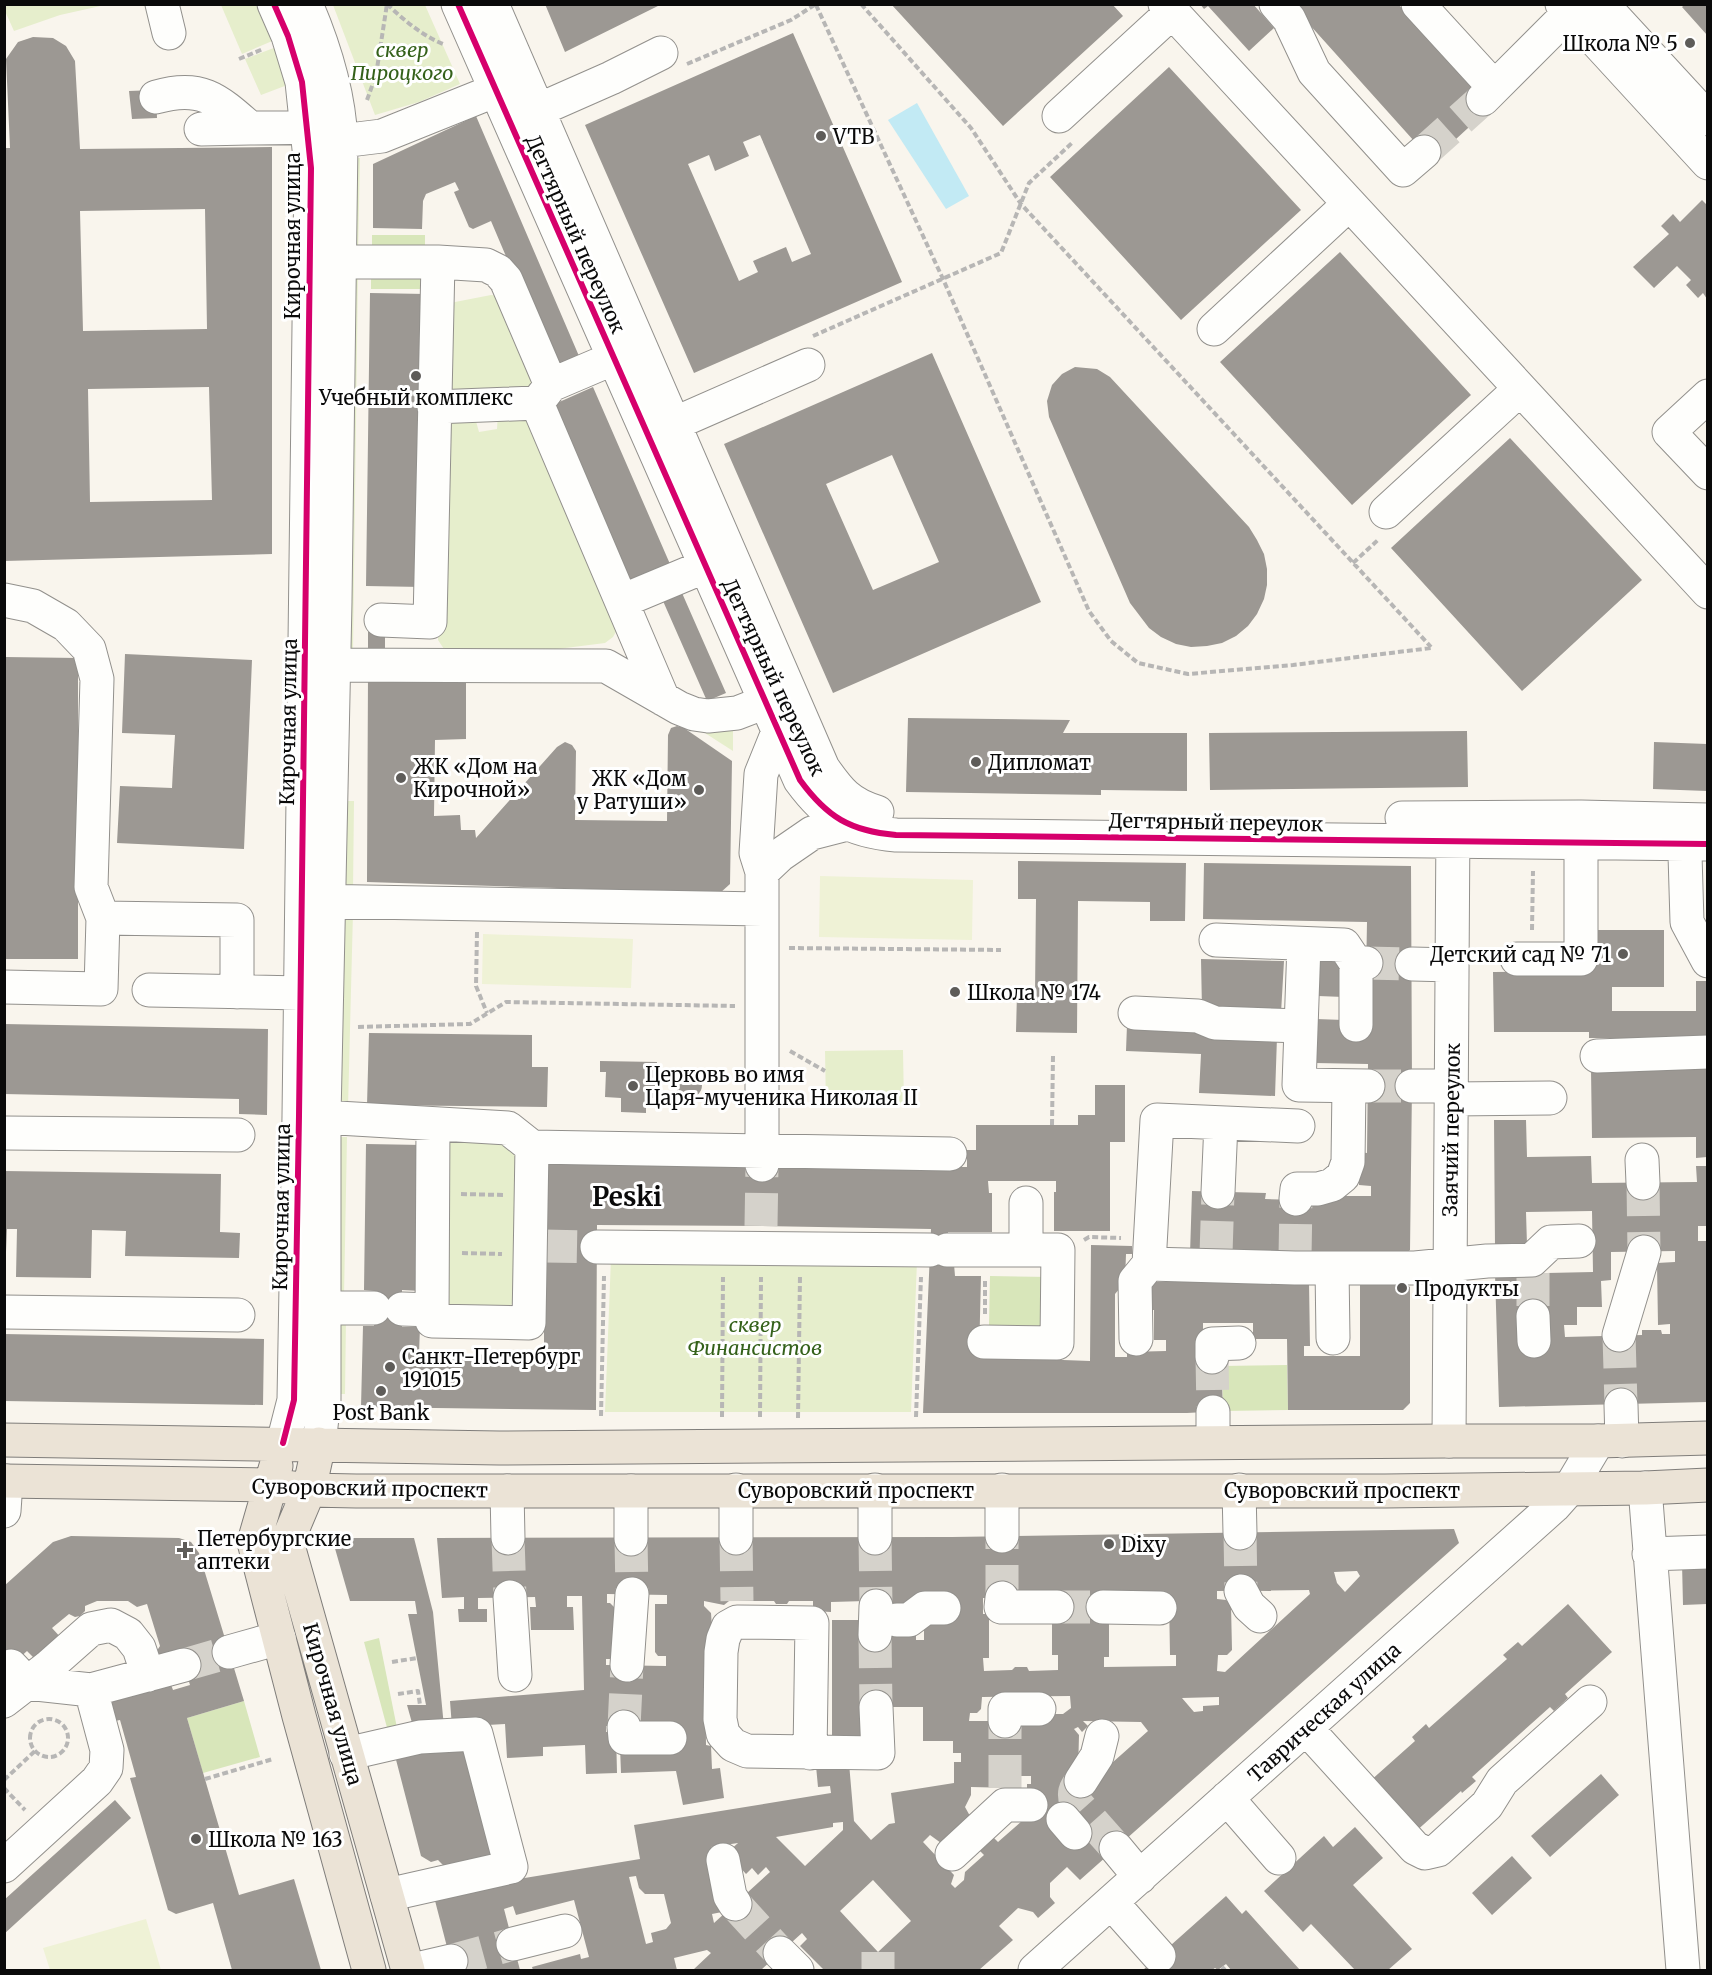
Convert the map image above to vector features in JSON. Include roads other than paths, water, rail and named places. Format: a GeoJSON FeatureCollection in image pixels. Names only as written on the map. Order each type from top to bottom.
{"type":"FeatureCollection","features":[{"type":"Feature","properties":{"kind":"main road"},"geometry":{"type":"LineString","coordinates":[[4,1440],[499,1448],[1213,1427],[1449,1441],[1610,1441],[1707,1438]]}},
{"type":"Feature","properties":{"kind":"main road","name":"Кирочная улица"},"geometry":{"type":"LineString","coordinates":[[283,1443],[254,1542],[369,1971]]}},
{"type":"Feature","properties":{"kind":"main road","name":"Кирочная улица"},"geometry":{"type":"LineString","coordinates":[[320,1444],[309,1490],[287,1542],[410,1971]]}},
{"type":"Feature","properties":{"kind":"main road","name":"Суворовский проспект"},"geometry":{"type":"LineString","coordinates":[[5,1491],[271,1485],[309,1490],[507,1491],[1385,1491],[1645,1488],[1707,1485]]}},
{"type":"Feature","properties":{"kind":"street","name":"Кирочная улица"},"geometry":{"type":"LineString","coordinates":[[274,4],[288,36],[302,82],[311,168],[320,601],[312,1117],[294,1400],[283,1443]]}},
{"type":"Feature","properties":{"kind":"street","name":"Кирочная улица"},"geometry":{"type":"LineString","coordinates":[[306,4],[348,125],[320,601],[334,665],[316,901],[301,993],[312,1117],[324,1308],[324,1400],[320,1444]]}},
{"type":"Feature","properties":{"kind":"street","name":"Дегтярный переулок"},"geometry":{"type":"LineString","coordinates":[[458,4],[494,91],[523,117]]}},
{"type":"Feature","properties":{"kind":"street","name":"Дегтярный переулок"},"geometry":{"type":"LineString","coordinates":[[492,4],[523,117],[777,697],[838,790],[855,804],[875,812],[1002,826],[1453,830],[1580,820],[1695,832]]}},
{"type":"Feature","properties":{"kind":"street"},"geometry":{"type":"LineString","coordinates":[[1276,4],[1289,19],[1314,72],[1403,170],[1424,152]]}},
{"type":"Feature","properties":{"kind":"street"},"geometry":{"type":"LineString","coordinates":[[1418,4],[1489,93],[1570,7],[1704,137]]}},
{"type":"Feature","properties":{"kind":"street"},"geometry":{"type":"LineString","coordinates":[[1602,4],[1704,137]]}},
{"type":"Feature","properties":{"kind":"street"},"geometry":{"type":"LineString","coordinates":[[1070,126],[1169,8],[1707,592]]}},
{"type":"Feature","properties":{"kind":"street"},"geometry":{"type":"LineString","coordinates":[[523,117],[611,78],[673,59]]}},
{"type":"Feature","properties":{"kind":"street"},"geometry":{"type":"LineString","coordinates":[[201,129],[307,128],[348,125],[382,136],[494,91]]}},
{"type":"Feature","properties":{"kind":"street"},"geometry":{"type":"LineString","coordinates":[[157,103],[204,94],[225,106],[250,128]]}},
{"type":"Feature","properties":{"kind":"street"},"geometry":{"type":"LineString","coordinates":[[1214,329],[1349,204]]}},
{"type":"Feature","properties":{"kind":"street"},"geometry":{"type":"LineString","coordinates":[[340,262],[438,262],[486,265],[498,270],[506,280],[544,394],[622,601],[663,699]]}},
{"type":"Feature","properties":{"kind":"street"},"geometry":{"type":"LineString","coordinates":[[429,665],[438,262]]}},
{"type":"Feature","properties":{"kind":"street"},"geometry":{"type":"LineString","coordinates":[[434,407],[544,394],[626,352]]}},
{"type":"Feature","properties":{"kind":"street"},"geometry":{"type":"LineString","coordinates":[[661,430],[806,352]]}},
{"type":"Feature","properties":{"kind":"street"},"geometry":{"type":"LineString","coordinates":[[1386,512],[1520,388]]}},
{"type":"Feature","properties":{"kind":"street"},"geometry":{"type":"LineString","coordinates":[[1707,396],[1669,432],[1707,473]]}},
{"type":"Feature","properties":{"kind":"street"},"geometry":{"type":"LineString","coordinates":[[622,601],[718,561]]}},
{"type":"Feature","properties":{"kind":"street"},"geometry":{"type":"LineString","coordinates":[[4,600],[33,606],[66,625],[88,649],[97,679],[91,887],[103,918],[101,988],[4,987]]}},
{"type":"Feature","properties":{"kind":"street"},"geometry":{"type":"LineString","coordinates":[[381,621],[430,622]]}},
{"type":"Feature","properties":{"kind":"street"},"geometry":{"type":"LineString","coordinates":[[334,665],[606,666],[663,699],[694,714],[708,716],[737,713],[777,697]]}},
{"type":"Feature","properties":{"kind":"street","name":"Дегтярный переулок"},"geometry":{"type":"LineString","coordinates":[[777,697],[778,732],[800,780],[815,801],[829,813],[848,824],[874,833],[896,835],[1002,826]]}},
{"type":"Feature","properties":{"kind":"street"},"geometry":{"type":"LineString","coordinates":[[762,1158],[762,872],[756,854],[761,774],[778,732]]}},
{"type":"Feature","properties":{"kind":"street"},"geometry":{"type":"LineString","coordinates":[[1524,959],[1581,959],[1580,820]]}},
{"type":"Feature","properties":{"kind":"street"},"geometry":{"type":"LineString","coordinates":[[762,872],[780,855],[813,833],[848,824]]}},
{"type":"Feature","properties":{"kind":"street","name":"Заячий переулок"},"geometry":{"type":"LineString","coordinates":[[1449,1441],[1453,830]]}},
{"type":"Feature","properties":{"kind":"street"},"geometry":{"type":"LineString","coordinates":[[1695,832],[1687,922],[1707,961]]}},
{"type":"Feature","properties":{"kind":"street"},"geometry":{"type":"LineString","coordinates":[[316,901],[762,909]]}},
{"type":"Feature","properties":{"kind":"street"},"geometry":{"type":"LineString","coordinates":[[103,918],[237,920],[237,992]]}},
{"type":"Feature","properties":{"kind":"street"},"geometry":{"type":"LineString","coordinates":[[1216,940],[1344,945],[1361,963],[1356,1025]]}},
{"type":"Feature","properties":{"kind":"street"},"geometry":{"type":"LineString","coordinates":[[1296,1199],[1297,1189],[1318,1189],[1332,1185],[1343,1176],[1348,1162],[1358,1086],[1299,1085],[1304,944]]}},
{"type":"Feature","properties":{"kind":"street"},"geometry":{"type":"LineString","coordinates":[[1412,964],[1452,965]]}},
{"type":"Feature","properties":{"kind":"street"},"geometry":{"type":"LineString","coordinates":[[149,990],[301,993]]}},
{"type":"Feature","properties":{"kind":"street"},"geometry":{"type":"LineString","coordinates":[[1135,1013],[1198,1016],[1215,1023],[1301,1026]]}},
{"type":"Feature","properties":{"kind":"street"},"geometry":{"type":"LineString","coordinates":[[1597,1056],[1707,1052]]}},
{"type":"Feature","properties":{"kind":"street"},"geometry":{"type":"LineString","coordinates":[[1412,1086],[1452,1092],[1550,1098]]}},
{"type":"Feature","properties":{"kind":"street"},"geometry":{"type":"LineString","coordinates":[[312,1117],[508,1128],[531,1148],[762,1158],[950,1154]]}},
{"type":"Feature","properties":{"kind":"street"},"geometry":{"type":"LineString","coordinates":[[1136,1339],[1136,1281],[1150,1252],[1157,1120],[1298,1126]]}},
{"type":"Feature","properties":{"kind":"street"},"geometry":{"type":"LineString","coordinates":[[1218,1192],[1221,1123]]}},
{"type":"Feature","properties":{"kind":"street"},"geometry":{"type":"LineString","coordinates":[[403,1309],[433,1252],[433,1124]]}},
{"type":"Feature","properties":{"kind":"street"},"geometry":{"type":"LineString","coordinates":[[4,1133],[238,1135]]}},
{"type":"Feature","properties":{"kind":"street"},"geometry":{"type":"LineString","coordinates":[[324,1308],[403,1309],[432,1321],[529,1323],[535,1249],[531,1195],[531,1148]]}},
{"type":"Feature","properties":{"kind":"street"},"geometry":{"type":"LineString","coordinates":[[1026,1203],[1026,1250]]}},
{"type":"Feature","properties":{"kind":"street"},"geometry":{"type":"LineString","coordinates":[[1150,1252],[1216,1260],[1295,1262],[1332,1268],[1415,1268],[1487,1261],[1532,1266],[1551,1242],[1579,1241]]}},
{"type":"Feature","properties":{"kind":"street"},"geometry":{"type":"LineString","coordinates":[[601,1247],[1058,1250],[1057,1344],[984,1342]]}},
{"type":"Feature","properties":{"kind":"street"},"geometry":{"type":"LineString","coordinates":[[1619,1335],[1644,1252]]}},
{"type":"Feature","properties":{"kind":"street"},"geometry":{"type":"LineString","coordinates":[[1332,1268],[1333,1338]]}},
{"type":"Feature","properties":{"kind":"street"},"geometry":{"type":"LineString","coordinates":[[4,1312],[238,1315]]}},
{"type":"Feature","properties":{"kind":"street"},"geometry":{"type":"LineString","coordinates":[[1610,1441],[1621,1405]]}},
{"type":"Feature","properties":{"kind":"street","name":"Таврическая улица"},"geometry":{"type":"LineString","coordinates":[[1035,1971],[1537,1520],[1570,1488],[1610,1441]]}},
{"type":"Feature","properties":{"kind":"street"},"geometry":{"type":"LineString","coordinates":[[1645,1488],[1683,1971]]}},
{"type":"Feature","properties":{"kind":"street"},"geometry":{"type":"LineString","coordinates":[[736,1490],[736,1538]]}},
{"type":"Feature","properties":{"kind":"street"},"geometry":{"type":"LineString","coordinates":[[874,1490],[875,1538]]}},
{"type":"Feature","properties":{"kind":"street"},"geometry":{"type":"LineString","coordinates":[[1002,1490],[1002,1536]]}},
{"type":"Feature","properties":{"kind":"street"},"geometry":{"type":"LineString","coordinates":[[1239,1490],[1240,1533]]}},
{"type":"Feature","properties":{"kind":"street"},"geometry":{"type":"LineString","coordinates":[[507,1491],[508,1538]]}},
{"type":"Feature","properties":{"kind":"street"},"geometry":{"type":"LineString","coordinates":[[631,1491],[631,1539]]}},
{"type":"Feature","properties":{"kind":"street"},"geometry":{"type":"LineString","coordinates":[[1649,1554],[1707,1552]]}},
{"type":"Feature","properties":{"kind":"street"},"geometry":{"type":"LineString","coordinates":[[627,1665],[632,1594]]}},
{"type":"Feature","properties":{"kind":"street"},"geometry":{"type":"LineString","coordinates":[[510,1597],[515,1675]]}},
{"type":"Feature","properties":{"kind":"street"},"geometry":{"type":"LineString","coordinates":[[1002,1598],[1001,1607],[1057,1607]]}},
{"type":"Feature","properties":{"kind":"street"},"geometry":{"type":"LineString","coordinates":[[1104,1607],[1160,1608]]}},
{"type":"Feature","properties":{"kind":"street"},"geometry":{"type":"LineString","coordinates":[[883,1620],[909,1620],[925,1608],[944,1608]]}},
{"type":"Feature","properties":{"kind":"street"},"geometry":{"type":"LineString","coordinates":[[810,1753],[812,1623],[737,1612],[723,1639],[721,1652],[720,1719],[723,1734],[734,1745],[747,1751],[810,1753],[878,1753],[876,1707]]}},
{"type":"Feature","properties":{"kind":"street"},"geometry":{"type":"LineString","coordinates":[[14,1683],[48,1667],[91,1629],[111,1625],[128,1634],[139,1648],[148,1675]]}},
{"type":"Feature","properties":{"kind":"street"},"geometry":{"type":"LineString","coordinates":[[229,1652],[279,1638]]}},
{"type":"Feature","properties":{"kind":"street"},"geometry":{"type":"LineString","coordinates":[[14,1683],[91,1690],[184,1665]]}},
{"type":"Feature","properties":{"kind":"street"},"geometry":{"type":"LineString","coordinates":[[4,1866],[97,1781],[106,1768],[107,1750],[91,1690]]}},
{"type":"Feature","properties":{"kind":"street"},"geometry":{"type":"LineString","coordinates":[[1306,1728],[1415,1848],[1425,1853],[1437,1850],[1487,1805],[1502,1781],[1590,1702]]}},
{"type":"Feature","properties":{"kind":"street"},"geometry":{"type":"LineString","coordinates":[[1005,1721],[1005,1708],[1039,1709]]}},
{"type":"Feature","properties":{"kind":"street"},"geometry":{"type":"LineString","coordinates":[[624,1727],[625,1738],[670,1737]]}},
{"type":"Feature","properties":{"kind":"street"},"geometry":{"type":"LineString","coordinates":[[346,1754],[420,1737],[476,1734],[511,1867],[387,1895]]}},
{"type":"Feature","properties":{"kind":"street"},"geometry":{"type":"LineString","coordinates":[[1081,1781],[1096,1756],[1102,1736]]}},
{"type":"Feature","properties":{"kind":"street"},"geometry":{"type":"LineString","coordinates":[[1227,1798],[1279,1858]]}},
{"type":"Feature","properties":{"kind":"street"},"geometry":{"type":"LineString","coordinates":[[952,1854],[1014,1799]]}},
{"type":"Feature","properties":{"kind":"street"},"geometry":{"type":"LineString","coordinates":[[1108,1855],[1159,1956]]}},
{"type":"Feature","properties":{"kind":"street"},"geometry":{"type":"LineString","coordinates":[[723,1860],[730,1896],[735,1904]]}},
{"type":"Feature","properties":{"kind":"street"},"geometry":{"type":"LineString","coordinates":[[513,1944],[565,1931]]}},
{"type":"Feature","properties":{"kind":"street"},"geometry":{"type":"LineString","coordinates":[[410,1971],[450,1961]]}},
{"type":"Feature","properties":{"kind":"water"},"geometry":{"type":"Polygon","coordinates":[[[917,103],[969,196],[946,209],[888,120],[917,103]]]}},
{"type":"Feature","properties":{"kind":"tunnel"},"geometry":{"type":"LineString","coordinates":[[1424,152],[1483,99]]}},
{"type":"Feature","properties":{"kind":"tunnel"},"geometry":{"type":"LineString","coordinates":[[1366,963],[1412,964]]}},
{"type":"Feature","properties":{"kind":"tunnel"},"geometry":{"type":"LineString","coordinates":[[1368,1086],[1412,1086]]}},
{"type":"Feature","properties":{"kind":"tunnel"},"geometry":{"type":"LineString","coordinates":[[761,1226],[762,1165]]}},
{"type":"Feature","properties":{"kind":"tunnel"},"geometry":{"type":"LineString","coordinates":[[1643,1183],[1644,1252]]}},
{"type":"Feature","properties":{"kind":"tunnel"},"geometry":{"type":"LineString","coordinates":[[1216,1254],[1218,1192]]}},
{"type":"Feature","properties":{"kind":"tunnel"},"geometry":{"type":"LineString","coordinates":[[1295,1257],[1296,1199]]}},
{"type":"Feature","properties":{"kind":"tunnel"},"geometry":{"type":"LineString","coordinates":[[544,1246],[597,1247]]}},
{"type":"Feature","properties":{"kind":"tunnel"},"geometry":{"type":"LineString","coordinates":[[1533,1273],[1533,1316]]}},
{"type":"Feature","properties":{"kind":"tunnel"},"geometry":{"type":"LineString","coordinates":[[1619,1335],[1621,1405]]}},
{"type":"Feature","properties":{"kind":"tunnel"},"geometry":{"type":"LineString","coordinates":[[1212,1357],[1213,1412]]}},
{"type":"Feature","properties":{"kind":"tunnel"},"geometry":{"type":"LineString","coordinates":[[1240,1533],[1241,1591]]}},
{"type":"Feature","properties":{"kind":"tunnel"},"geometry":{"type":"LineString","coordinates":[[1002,1536],[1002,1598]]}},
{"type":"Feature","properties":{"kind":"tunnel"},"geometry":{"type":"LineString","coordinates":[[508,1538],[510,1597]]}},
{"type":"Feature","properties":{"kind":"tunnel"},"geometry":{"type":"LineString","coordinates":[[736,1538],[737,1601]]}},
{"type":"Feature","properties":{"kind":"tunnel"},"geometry":{"type":"LineString","coordinates":[[875,1538],[876,1606]]}},
{"type":"Feature","properties":{"kind":"tunnel"},"geometry":{"type":"LineString","coordinates":[[631,1539],[632,1594]]}},
{"type":"Feature","properties":{"kind":"tunnel"},"geometry":{"type":"LineString","coordinates":[[1057,1607],[1103,1607]]}},
{"type":"Feature","properties":{"kind":"tunnel"},"geometry":{"type":"LineString","coordinates":[[875,1635],[876,1707]]}},
{"type":"Feature","properties":{"kind":"tunnel"},"geometry":{"type":"LineString","coordinates":[[184,1665],[229,1652]]}},
{"type":"Feature","properties":{"kind":"tunnel"},"geometry":{"type":"LineString","coordinates":[[624,1727],[627,1665]]}},
{"type":"Feature","properties":{"kind":"tunnel"},"geometry":{"type":"LineString","coordinates":[[1005,1721],[1005,1788]]}},
{"type":"Feature","properties":{"kind":"tunnel"},"geometry":{"type":"LineString","coordinates":[[1081,1781],[1075,1792],[1076,1803],[1116,1848]]}},
{"type":"Feature","properties":{"kind":"tunnel"},"geometry":{"type":"LineString","coordinates":[[735,1904],[780,1953]]}},
{"type":"Feature","properties":{"kind":"tunnel"},"geometry":{"type":"LineString","coordinates":[[451,1961],[513,1944]]}},
{"type":"Feature","properties":{"kind":"tunnel"},"geometry":{"type":"LineString","coordinates":[[878,1952],[878,1970]]}},
{"type":"Feature","properties":{"kind":"place","name":"Школа № 5"},"geometry":{"type":"Point","coordinates":[1690,43]}},
{"type":"Feature","properties":{"kind":"place","name":"VTB"},"geometry":{"type":"Point","coordinates":[821,136]}},
{"type":"Feature","properties":{"kind":"place","name":"Учебный комплекс"},"geometry":{"type":"Point","coordinates":[416,376]}},
{"type":"Feature","properties":{"kind":"place","name":"Дипломат"},"geometry":{"type":"Point","coordinates":[976,762]}},
{"type":"Feature","properties":{"kind":"place","name":"ЖК «Дом на Кирочной»"},"geometry":{"type":"Point","coordinates":[401,778]}},
{"type":"Feature","properties":{"kind":"place","name":"ЖК «Дом у Ратуши»"},"geometry":{"type":"Point","coordinates":[699,790]}},
{"type":"Feature","properties":{"kind":"place","name":"Детский сад № 71"},"geometry":{"type":"Point","coordinates":[1623,954]}},
{"type":"Feature","properties":{"kind":"place","name":"Школа № 174"},"geometry":{"type":"Point","coordinates":[955,992]}},
{"type":"Feature","properties":{"kind":"place","name":"Церковь во имя Царя-мученика Николая II"},"geometry":{"type":"Point","coordinates":[633,1086]}},
{"type":"Feature","properties":{"kind":"place","name":"Продукты"},"geometry":{"type":"Point","coordinates":[1402,1288]}},
{"type":"Feature","properties":{"kind":"place","name":"Санкт-Петербург 191015"},"geometry":{"type":"Point","coordinates":[390,1367]}},
{"type":"Feature","properties":{"kind":"place","name":"Post Bank"},"geometry":{"type":"Point","coordinates":[381,1391]}},
{"type":"Feature","properties":{"kind":"place","name":"Dixy"},"geometry":{"type":"Point","coordinates":[1109,1544]}},
{"type":"Feature","properties":{"kind":"place","name":"Петербургские аптеки"},"geometry":{"type":"Point","coordinates":[185,1550]}},
{"type":"Feature","properties":{"kind":"place","name":"Школа № 163"},"geometry":{"type":"Point","coordinates":[196,1839]}},
{"type":"Feature","properties":{"kind":"district","name":"Peski"},"geometry":{"type":"Point","coordinates":[627,1196]}},
{"type":"Feature","properties":{"kind":"park label","name":"сквер Пироцкого"},"geometry":{"type":"Point","coordinates":[402,60]}},
{"type":"Feature","properties":{"kind":"park label","name":"сквер Финансистов"},"geometry":{"type":"Point","coordinates":[755,1336]}}]}
